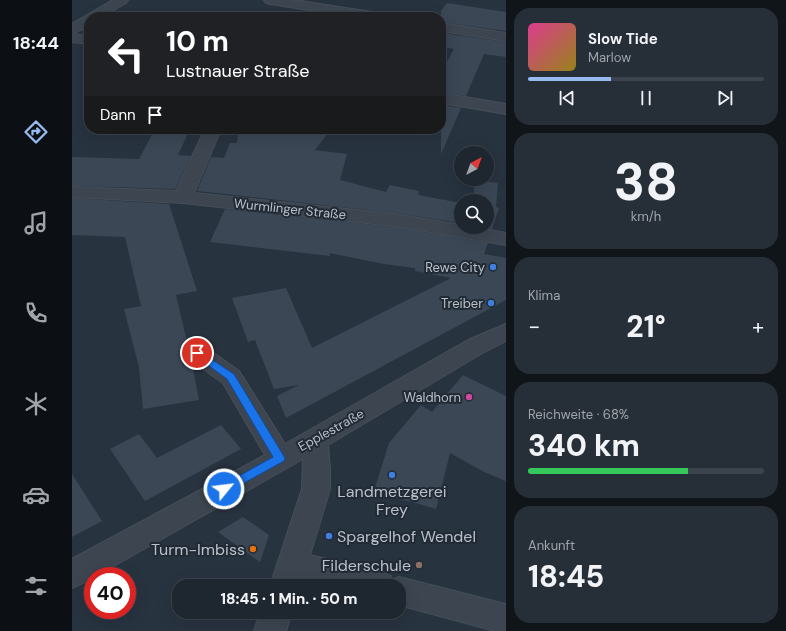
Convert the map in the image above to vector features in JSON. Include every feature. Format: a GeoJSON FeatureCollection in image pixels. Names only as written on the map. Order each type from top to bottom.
{"type":"FeatureCollection","features":[{"type":"Feature","properties":{"kind":"street"},"geometry":{"type":"LineString","coordinates":[[102,12],[122,0]]}},
{"type":"Feature","properties":{"kind":"street"},"geometry":{"type":"LineString","coordinates":[[270,0],[346,12]]}},
{"type":"Feature","properties":{"kind":"street"},"geometry":{"type":"LineString","coordinates":[[72,30],[84,23]]}},
{"type":"Feature","properties":{"kind":"street"},"geometry":{"type":"LineString","coordinates":[[446,28],[506,37]]}},
{"type":"Feature","properties":{"kind":"street"},"geometry":{"type":"LineString","coordinates":[[72,38],[84,39]]}},
{"type":"Feature","properties":{"kind":"street"},"geometry":{"type":"LineString","coordinates":[[446,99],[506,109]]}},
{"type":"Feature","properties":{"kind":"street"},"geometry":{"type":"LineString","coordinates":[[183,197],[211,134]]}},
{"type":"Feature","properties":{"kind":"street","name":"Wurmlinger Straße"},"geometry":{"type":"LineString","coordinates":[[72,192],[183,197],[394,220],[506,239]]}},
{"type":"Feature","properties":{"kind":"street","name":"Epplestraße"},"geometry":{"type":"LineString","coordinates":[[72,574],[315,440],[476,346],[506,332]]}},
{"type":"Feature","properties":{"kind":"street"},"geometry":{"type":"LineString","coordinates":[[197,353],[231,377],[280,458]]}},
{"type":"Feature","properties":{"kind":"street"},"geometry":{"type":"LineString","coordinates":[[315,440],[317,468],[316,489],[289,575],[322,579]]}},
{"type":"Feature","properties":{"kind":"street"},"geometry":{"type":"LineString","coordinates":[[406,593],[506,619]]}},
{"type":"Feature","properties":{"kind":"street"},"geometry":{"type":"LineString","coordinates":[[270,631],[274,619]]}},
{"type":"Feature","properties":{"kind":"building"},"geometry":{"type":"Polygon","coordinates":[[[447,3],[506,12],[506,31],[446,23],[446,12],[441,11],[447,3]]]}},
{"type":"Feature","properties":{"kind":"building"},"geometry":{"type":"Polygon","coordinates":[[[446,34],[506,42],[506,57],[484,54],[466,96],[446,93],[446,64],[454,49],[446,47],[446,34]]]}},
{"type":"Feature","properties":{"kind":"building"},"geometry":{"type":"Polygon","coordinates":[[[446,106],[461,108],[441,154],[441,134],[446,134],[446,106]]]}},
{"type":"Feature","properties":{"kind":"building"},"geometry":{"type":"Polygon","coordinates":[[[152,134],[188,134],[178,155],[191,156],[175,189],[72,186],[72,157],[139,159],[152,134]]]}},
{"type":"Feature","properties":{"kind":"building"},"geometry":{"type":"Polygon","coordinates":[[[238,134],[327,134],[315,150],[347,154],[340,180],[386,192],[390,185],[419,191],[418,195],[454,202],[454,222],[394,213],[197,191],[211,157],[224,158],[230,143],[237,143],[238,134]]]}},
{"type":"Feature","properties":{"kind":"building"},"geometry":{"type":"Polygon","coordinates":[[[494,182],[498,183],[496,207],[499,208],[494,223],[494,194],[474,194],[474,186],[494,186],[494,182]]]}},
{"type":"Feature","properties":{"kind":"building"},"geometry":{"type":"Polygon","coordinates":[[[72,198],[169,204],[197,291],[176,295],[188,346],[184,354],[192,363],[199,400],[143,409],[139,367],[124,309],[141,306],[125,237],[72,235],[72,198]]]}},
{"type":"Feature","properties":{"kind":"building"},"geometry":{"type":"Polygon","coordinates":[[[225,209],[394,227],[488,243],[484,254],[506,258],[506,300],[286,418],[277,396],[299,385],[274,389],[255,340],[248,342],[232,298],[286,288],[312,348],[451,278],[415,271],[415,268],[384,264],[330,253],[330,256],[210,242],[225,209]]]}},
{"type":"Feature","properties":{"kind":"building"},"geometry":{"type":"Polygon","coordinates":[[[463,375],[506,396],[506,481],[484,472],[450,453],[436,509],[374,491],[389,443],[421,405],[432,412],[463,375]]]}},
{"type":"Feature","properties":{"kind":"building"},"geometry":{"type":"Polygon","coordinates":[[[221,425],[241,449],[145,501],[110,449],[139,434],[157,458],[221,425]]]}},
{"type":"Feature","properties":{"kind":"building"},"geometry":{"type":"Polygon","coordinates":[[[72,474],[102,521],[72,537],[72,474]]]}},
{"type":"Feature","properties":{"kind":"building","name":"Turm-Imbiss"},"geometry":{"type":"Polygon","coordinates":[[[243,517],[269,535],[260,562],[218,532],[243,517]]]}},
{"type":"Feature","properties":{"kind":"place","name":"Rewe City"},"geometry":{"type":"Point","coordinates":[493,267]}},
{"type":"Feature","properties":{"kind":"place","name":"Treiber"},"geometry":{"type":"Point","coordinates":[491,303]}},
{"type":"Feature","properties":{"kind":"place","name":"Waldhorn"},"geometry":{"type":"Point","coordinates":[469,397]}},
{"type":"Feature","properties":{"kind":"place","name":"Landmetzgerei Frey"},"geometry":{"type":"Point","coordinates":[392,475]}},
{"type":"Feature","properties":{"kind":"place","name":"Spargelhof Wendel"},"geometry":{"type":"Point","coordinates":[329,536]}},
{"type":"Feature","properties":{"kind":"place","name":"Turm-Imbiss"},"geometry":{"type":"Point","coordinates":[253,549]}},
{"type":"Feature","properties":{"kind":"place","name":"Filderschule"},"geometry":{"type":"Point","coordinates":[419,565]}},
{"type":"Feature","properties":{"kind":"route"},"geometry":{"type":"LineString","coordinates":[[197,353],[231,377],[280,458],[224,489]]}}]}
